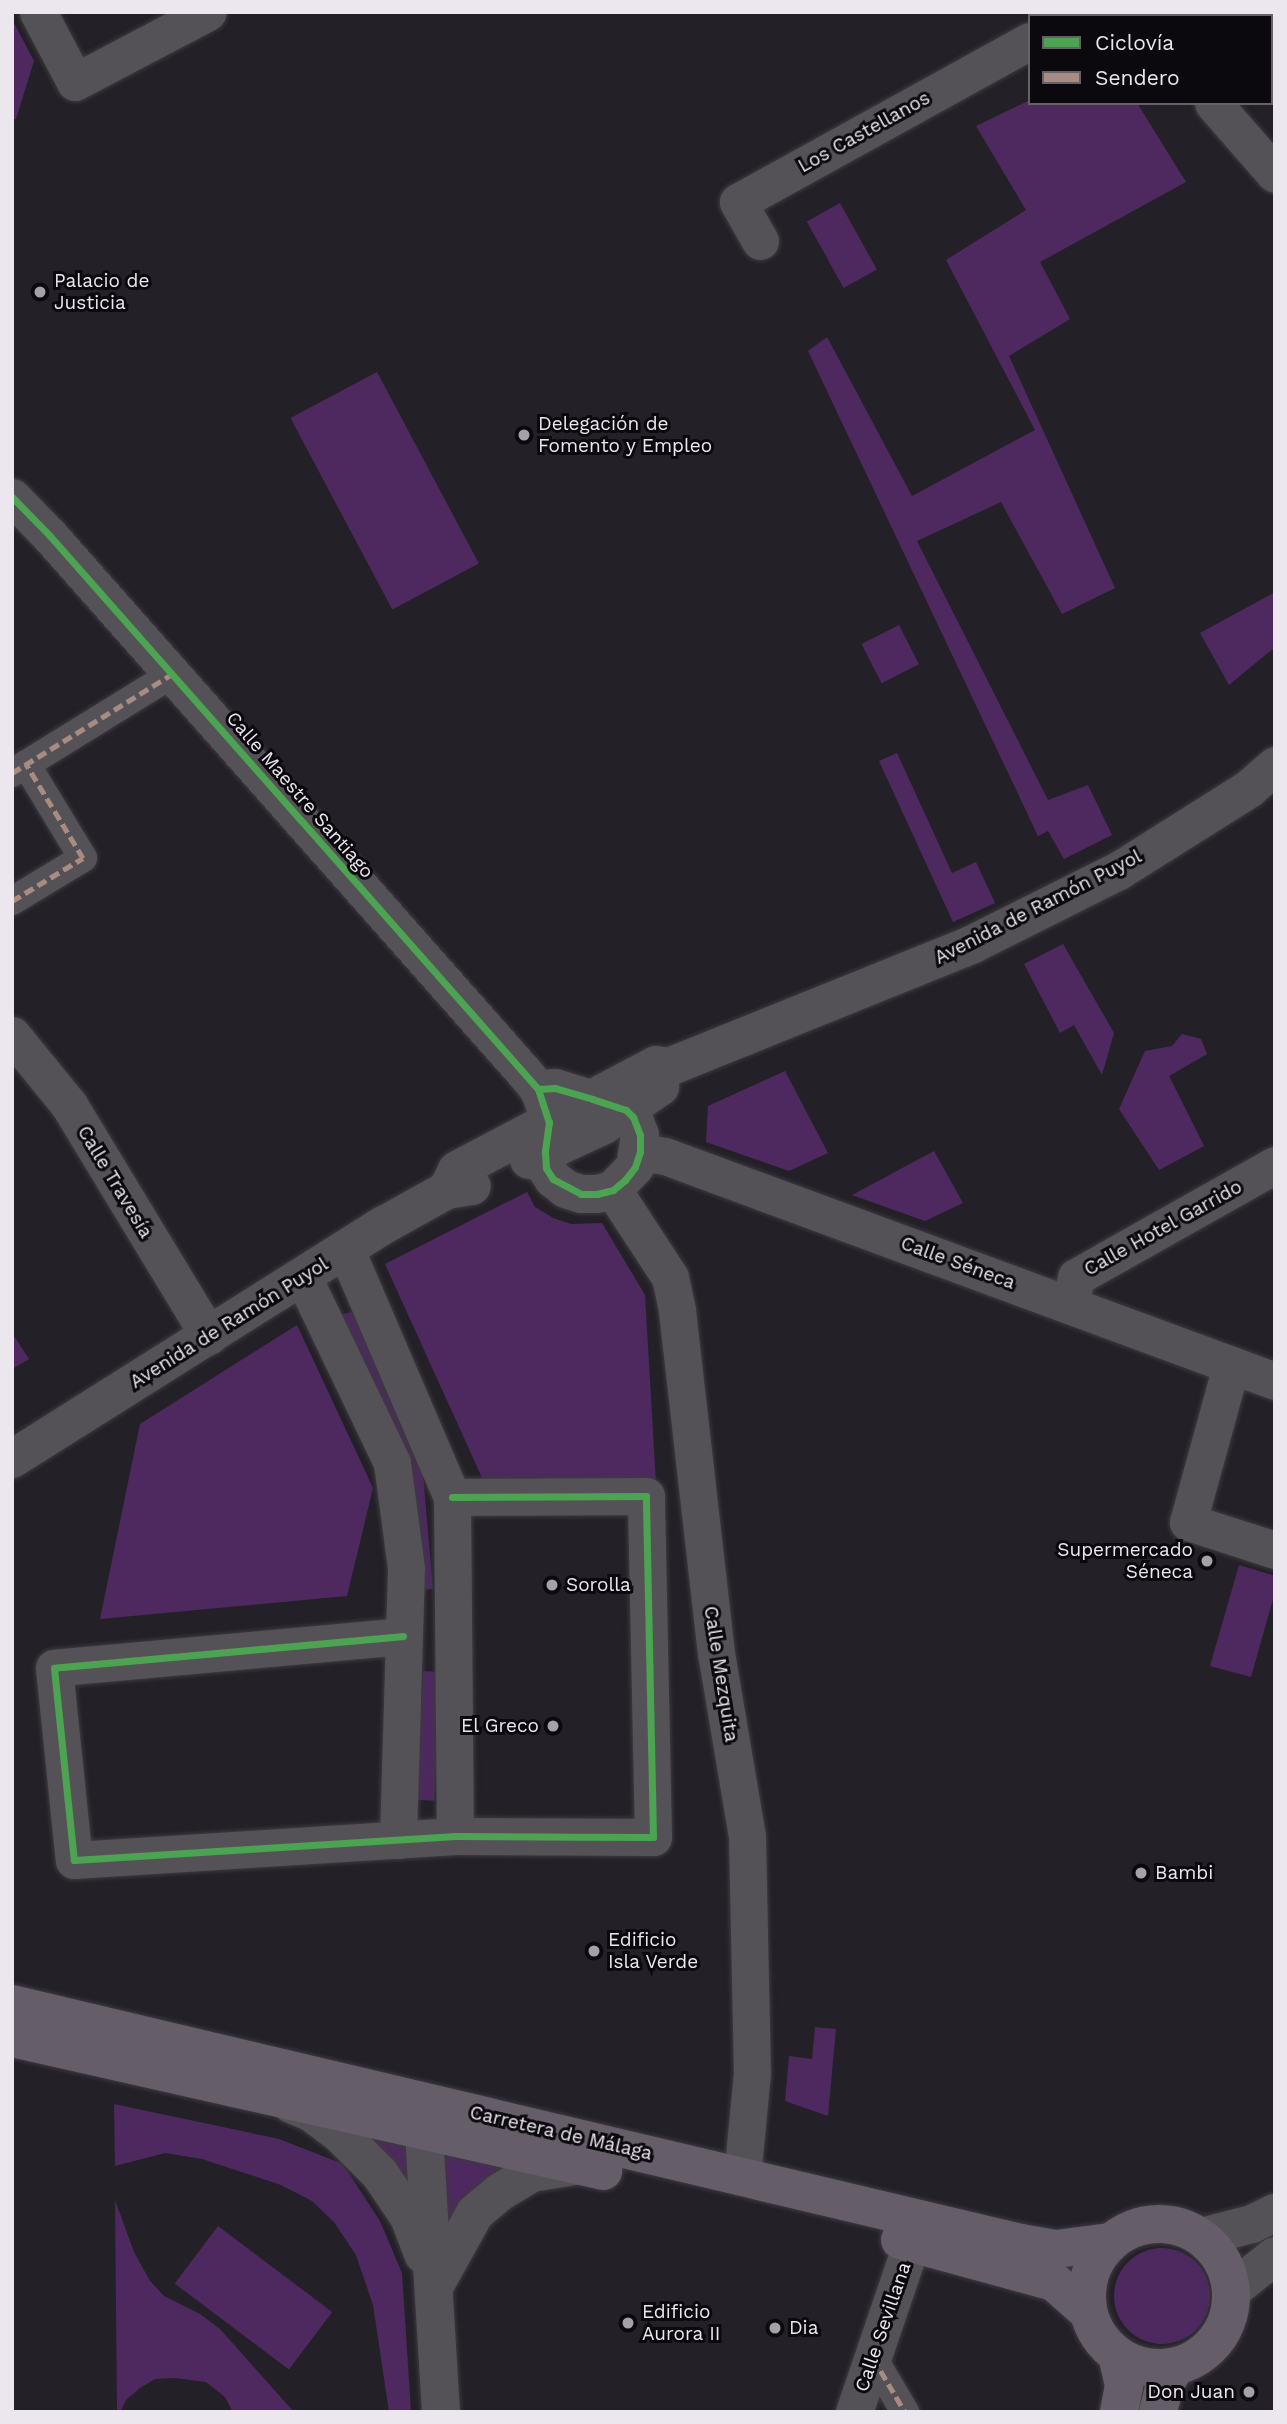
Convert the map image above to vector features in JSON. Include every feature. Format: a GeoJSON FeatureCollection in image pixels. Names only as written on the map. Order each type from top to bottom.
{"type":"FeatureCollection","features":[{"type":"Feature","properties":{"kind":"main road","name":"Carretera de Málaga"},"geometry":{"type":"LineString","coordinates":[[12,2004],[1021,2243],[1056,2249],[1110,2242]]}},
{"type":"Feature","properties":{"kind":"main road","name":"Carretera de Málaga"},"geometry":{"type":"LineString","coordinates":[[12,2038],[267,2093],[912,2242],[1054,2282],[1088,2312]]}},
{"type":"Feature","properties":{"kind":"main road"},"geometry":{"type":"LineString","coordinates":[[1155,2222],[1180,2226],[1202,2237],[1223,2261],[1231,2291],[1229,2316],[1217,2339],[1199,2357],[1175,2367],[1140,2366],[1117,2355],[1098,2336],[1088,2312],[1087,2285],[1095,2262],[1110,2242],[1131,2228],[1155,2222]]}},
{"type":"Feature","properties":{"kind":"main road"},"geometry":{"type":"LineString","coordinates":[[1117,2355],[1124,2386],[1119,2412]]}},
{"type":"Feature","properties":{"kind":"main road"},"geometry":{"type":"LineString","coordinates":[[1158,2412],[1165,2384],[1175,2367]]}},
{"type":"Feature","properties":{"kind":"street"},"geometry":{"type":"LineString","coordinates":[[38,12],[75,82],[208,12]]}},
{"type":"Feature","properties":{"kind":"street","name":"Los Castellanos"},"geometry":{"type":"LineString","coordinates":[[760,242],[738,202],[1028,42]]}},
{"type":"Feature","properties":{"kind":"street"},"geometry":{"type":"LineString","coordinates":[[1215,105],[1275,174]]}},
{"type":"Feature","properties":{"kind":"street","name":"Calle Maestre Santiago"},"geometry":{"type":"LineString","coordinates":[[12,498],[50,536],[172,674],[546,1136]]}},
{"type":"Feature","properties":{"kind":"street"},"geometry":{"type":"LineString","coordinates":[[12,901],[83,858],[19,769],[172,674]]}},
{"type":"Feature","properties":{"kind":"street","name":"Avenida de Ramón Puyol"},"geometry":{"type":"LineString","coordinates":[[475,1182],[457,1170],[546,1136],[609,1105],[656,1065],[669,1067],[974,944],[1119,871],[1248,789],[1275,766]]}},
{"type":"Feature","properties":{"kind":"street","name":"Calle Travesía"},"geometry":{"type":"LineString","coordinates":[[12,1035],[69,1105],[209,1336]]}},
{"type":"Feature","properties":{"kind":"street"},"geometry":{"type":"LineString","coordinates":[[546,1136],[581,1194],[613,1190],[635,1167],[640,1152],[638,1126],[609,1105]]}},
{"type":"Feature","properties":{"kind":"street","name":"Avenida de Ramón Puyol"},"geometry":{"type":"LineString","coordinates":[[12,1459],[346,1250],[475,1182],[546,1136]]}},
{"type":"Feature","properties":{"kind":"street","name":"Calle Séneca"},"geometry":{"type":"LineString","coordinates":[[640,1152],[665,1156],[1275,1381]]}},
{"type":"Feature","properties":{"kind":"street","name":"Calle Hotel Garrido"},"geometry":{"type":"LineString","coordinates":[[1070,1304],[1076,1278],[1275,1165]]}},
{"type":"Feature","properties":{"kind":"street","name":"Calle Mezquita"},"geometry":{"type":"LineString","coordinates":[[613,1190],[670,1277],[677,1311],[715,1640],[747,1837],[752,2073],[742,2176]]}},
{"type":"Feature","properties":{"kind":"street"},"geometry":{"type":"LineString","coordinates":[[346,1250],[452,1497],[455,1836]]}},
{"type":"Feature","properties":{"kind":"street"},"geometry":{"type":"LineString","coordinates":[[303,1277],[392,1463],[406,1568],[398,1840]]}},
{"type":"Feature","properties":{"kind":"street"},"geometry":{"type":"LineString","coordinates":[[1231,1366],[1188,1522],[1275,1550]]}},
{"type":"Feature","properties":{"kind":"street"},"geometry":{"type":"LineString","coordinates":[[403,1636],[54,1668],[74,1860],[455,1836],[653,1837],[646,1496],[452,1497]]}},
{"type":"Feature","properties":{"kind":"street"},"geometry":{"type":"LineString","coordinates":[[267,2093],[312,2113],[342,2136],[380,2174],[409,2217],[435,2285]]}},
{"type":"Feature","properties":{"kind":"street"},"geometry":{"type":"LineString","coordinates":[[441,2412],[425,2150],[428,2132],[449,2118],[473,2113]]}},
{"type":"Feature","properties":{"kind":"street"},"geometry":{"type":"LineString","coordinates":[[435,2285],[475,2213],[500,2192],[532,2173],[580,2165]]}},
{"type":"Feature","properties":{"kind":"street"},"geometry":{"type":"LineString","coordinates":[[1202,2237],[1252,2224],[1275,2213]]}},
{"type":"Feature","properties":{"kind":"street","name":"Calle Sevillana"},"geometry":{"type":"LineString","coordinates":[[854,2412],[912,2242]]}},
{"type":"Feature","properties":{"kind":"street"},"geometry":{"type":"LineString","coordinates":[[1231,2291],[1275,2256]]}},
{"type":"Feature","properties":{"kind":"street"},"geometry":{"type":"LineString","coordinates":[[873,2358],[905,2412]]}},
{"type":"Feature","properties":{"kind":"shaded area"},"geometry":{"type":"Polygon","coordinates":[[[12,19],[34,61],[16,119],[12,120],[12,19]]]}},
{"type":"Feature","properties":{"kind":"shaded area"},"geometry":{"type":"Polygon","coordinates":[[[1028,101],[1028,105],[1138,105],[1186,182],[1040,262],[1070,319],[1009,356],[1115,588],[1062,614],[1001,502],[917,541],[1048,800],[1088,785],[1112,835],[1064,859],[1048,831],[1038,836],[808,351],[827,337],[912,496],[1035,430],[946,260],[1026,210],[976,126],[1028,101]]]}},
{"type":"Feature","properties":{"kind":"shaded area"},"geometry":{"type":"Polygon","coordinates":[[[840,203],[877,269],[844,288],[807,221],[840,203]]]}},
{"type":"Feature","properties":{"kind":"shaded area"},"geometry":{"type":"Polygon","coordinates":[[[377,372],[479,564],[392,610],[290,418],[377,372]]]}},
{"type":"Feature","properties":{"kind":"shaded area"},"geometry":{"type":"Polygon","coordinates":[[[1275,592],[1275,647],[1229,685],[1200,633],[1275,592]]]}},
{"type":"Feature","properties":{"kind":"shaded area"},"geometry":{"type":"Polygon","coordinates":[[[899,625],[919,664],[882,683],[862,644],[899,625]]]}},
{"type":"Feature","properties":{"kind":"shaded area"},"geometry":{"type":"Polygon","coordinates":[[[897,753],[952,873],[976,862],[995,903],[953,922],[879,761],[897,753]]]}},
{"type":"Feature","properties":{"kind":"shaded area"},"geometry":{"type":"Polygon","coordinates":[[[1063,944],[1114,1033],[1102,1075],[1074,1025],[1060,1033],[1024,964],[1063,944]]]}},
{"type":"Feature","properties":{"kind":"shaded area"},"geometry":{"type":"Polygon","coordinates":[[[1182,1034],[1201,1039],[1207,1054],[1169,1076],[1204,1146],[1159,1170],[1119,1109],[1145,1051],[1172,1046],[1182,1034]]]}},
{"type":"Feature","properties":{"kind":"shaded area"},"geometry":{"type":"Polygon","coordinates":[[[785,1071],[828,1153],[789,1171],[706,1142],[708,1106],[785,1071]]]}},
{"type":"Feature","properties":{"kind":"shaded area"},"geometry":{"type":"Polygon","coordinates":[[[934,1151],[963,1203],[925,1221],[852,1195],[934,1151]]]}},
{"type":"Feature","properties":{"kind":"shaded area"},"geometry":{"type":"Polygon","coordinates":[[[527,1192],[535,1207],[553,1218],[571,1224],[602,1223],[645,1295],[656,1483],[484,1482],[385,1264],[527,1192]]]}},
{"type":"Feature","properties":{"kind":"shaded area"},"geometry":{"type":"Polygon","coordinates":[[[358,1310],[421,1452],[433,1589],[418,1590],[340,1315],[358,1310]]]}},
{"type":"Feature","properties":{"kind":"shaded area"},"geometry":{"type":"Polygon","coordinates":[[[297,1325],[373,1488],[347,1596],[100,1619],[140,1424],[297,1325]]]}},
{"type":"Feature","properties":{"kind":"shaded area"},"geometry":{"type":"Polygon","coordinates":[[[12,1333],[29,1359],[12,1369],[12,1333]]]}},
{"type":"Feature","properties":{"kind":"shaded area"},"geometry":{"type":"Polygon","coordinates":[[[1239,1565],[1275,1576],[1275,1592],[1251,1677],[1210,1666],[1239,1565]]]}},
{"type":"Feature","properties":{"kind":"shaded area"},"geometry":{"type":"Polygon","coordinates":[[[423,1671],[441,1672],[434,1801],[416,1800],[423,1671]]]}},
{"type":"Feature","properties":{"kind":"shaded area"},"geometry":{"type":"Polygon","coordinates":[[[815,2027],[836,2029],[828,2116],[785,2101],[789,2056],[812,2059],[815,2027]]]}},
{"type":"Feature","properties":{"kind":"shaded area"},"geometry":{"type":"Polygon","coordinates":[[[114,2104],[279,2139],[343,2164],[380,2221],[402,2273],[411,2412],[389,2412],[373,2305],[356,2255],[334,2222],[312,2201],[281,2185],[202,2159],[165,2153],[115,2166],[114,2104]]]}},
{"type":"Feature","properties":{"kind":"shaded area"},"geometry":{"type":"Polygon","coordinates":[[[360,2136],[413,2143],[419,2219],[360,2136]]]}},
{"type":"Feature","properties":{"kind":"shaded area"},"geometry":{"type":"Polygon","coordinates":[[[448,2154],[520,2170],[446,2245],[442,2156],[448,2154]]]}},
{"type":"Feature","properties":{"kind":"shaded area"},"geometry":{"type":"Polygon","coordinates":[[[115,2200],[134,2252],[150,2281],[164,2296],[200,2314],[220,2329],[294,2412],[233,2412],[225,2397],[206,2382],[175,2378],[155,2379],[126,2400],[120,2412],[117,2412],[115,2200]]]}},
{"type":"Feature","properties":{"kind":"shaded area"},"geometry":{"type":"Polygon","coordinates":[[[218,2226],[332,2312],[289,2370],[175,2284],[218,2226]]]}},
{"type":"Feature","properties":{"kind":"shaded area"},"geometry":{"type":"Polygon","coordinates":[[[1162,2248],[1181,2251],[1196,2262],[1207,2277],[1210,2296],[1207,2315],[1196,2330],[1181,2341],[1162,2344],[1143,2341],[1128,2330],[1117,2315],[1114,2296],[1117,2277],[1128,2262],[1143,2251],[1162,2248]]]}},
{"type":"Feature","properties":{"kind":"marked path"},"geometry":{"type":"LineString","coordinates":[[12,773],[172,674]]}},
{"type":"Feature","properties":{"kind":"marked path"},"geometry":{"type":"LineString","coordinates":[[12,901],[83,858],[26,764]]}},
{"type":"Feature","properties":{"kind":"marked path"},"geometry":{"type":"LineString","coordinates":[[873,2358],[905,2412]]}},
{"type":"Feature","properties":{"kind":"cycle path"},"geometry":{"type":"LineString","coordinates":[[12,497],[50,536],[538,1089],[549,1122],[546,1168],[553,1179],[581,1194],[613,1190],[625,1180],[635,1167],[640,1152],[640,1135],[633,1117],[626,1110],[593,1099],[555,1088],[538,1089]]}},
{"type":"Feature","properties":{"kind":"cycle path"},"geometry":{"type":"LineString","coordinates":[[403,1636],[54,1668],[74,1860],[455,1836],[653,1837],[646,1496],[452,1497]]}},
{"type":"Feature","properties":{"kind":"place","name":"Palacio de Justicia"},"geometry":{"type":"Point","coordinates":[40,292]}},
{"type":"Feature","properties":{"kind":"place","name":"Delegación de Fomento y Empleo"},"geometry":{"type":"Point","coordinates":[524,435]}},
{"type":"Feature","properties":{"kind":"place","name":"Supermercado Séneca"},"geometry":{"type":"Point","coordinates":[1207,1561]}},
{"type":"Feature","properties":{"kind":"place","name":"Sorolla"},"geometry":{"type":"Point","coordinates":[552,1585]}},
{"type":"Feature","properties":{"kind":"place","name":"El Greco"},"geometry":{"type":"Point","coordinates":[553,1726]}},
{"type":"Feature","properties":{"kind":"place","name":"Bambi"},"geometry":{"type":"Point","coordinates":[1141,1873]}},
{"type":"Feature","properties":{"kind":"place","name":"Edificio Isla Verde"},"geometry":{"type":"Point","coordinates":[594,1951]}},
{"type":"Feature","properties":{"kind":"place","name":"Edificio Aurora II"},"geometry":{"type":"Point","coordinates":[628,2323]}},
{"type":"Feature","properties":{"kind":"place","name":"Dia"},"geometry":{"type":"Point","coordinates":[775,2328]}},
{"type":"Feature","properties":{"kind":"place","name":"Don Juan"},"geometry":{"type":"Point","coordinates":[1249,2392]}}]}
